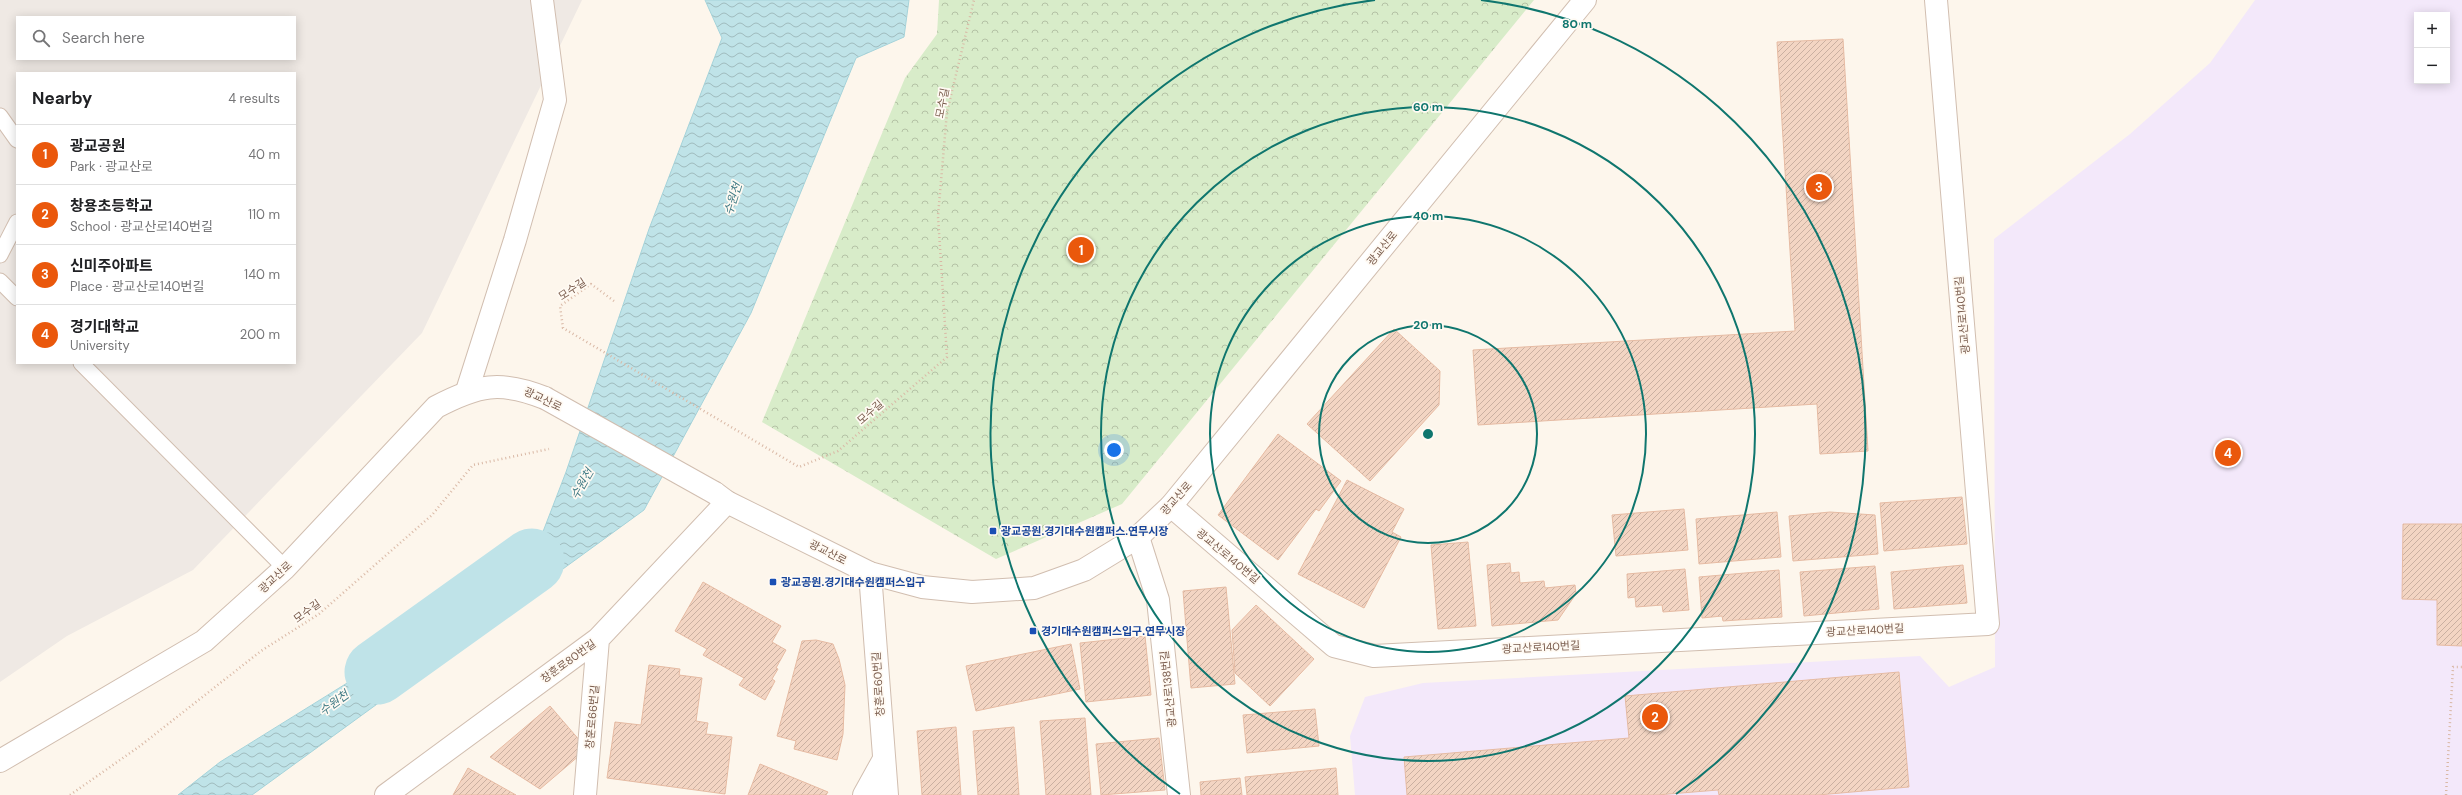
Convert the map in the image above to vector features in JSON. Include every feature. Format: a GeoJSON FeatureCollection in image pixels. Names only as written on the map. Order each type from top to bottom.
{"type":"FeatureCollection","features":[{"type":"Feature","properties":{"kind":"street"},"geometry":{"type":"LineString","coordinates":[[467,391],[515,240],[555,100],[542,0]]}},
{"type":"Feature","properties":{"kind":"street","name":"광교산로"},"geometry":{"type":"LineString","coordinates":[[0,761],[204,641],[285,568],[436,407],[467,391],[498,387],[522,388],[545,398],[721,498],[870,573],[922,587],[972,592],[1034,588],[1084,570],[1138,537],[1171,506],[1585,0]]}},
{"type":"Feature","properties":{"kind":"street","name":"광교산로140번길"},"geometry":{"type":"LineString","coordinates":[[1171,506],[1334,646],[1374,656],[1988,624],[1936,0]]}},
{"type":"Feature","properties":{"kind":"street","name":"창훈로80번길"},"geometry":{"type":"LineString","coordinates":[[386,795],[598,639],[721,498]]}},
{"type":"Feature","properties":{"kind":"street","name":"광교산로138번길"},"geometry":{"type":"LineString","coordinates":[[1138,537],[1158,600],[1179,795]]}},
{"type":"Feature","properties":{"kind":"street","name":"창훈로60번길"},"geometry":{"type":"LineString","coordinates":[[870,573],[887,795]]}},
{"type":"Feature","properties":{"kind":"street","name":"창훈로66번길"},"geometry":{"type":"LineString","coordinates":[[585,795],[598,639]]}},
{"type":"Feature","properties":{"kind":"street"},"geometry":{"type":"LineString","coordinates":[[864,795],[884,759]]}},
{"type":"Feature","properties":{"kind":"lane"},"geometry":{"type":"LineString","coordinates":[[0,116],[16,139]]}},
{"type":"Feature","properties":{"kind":"lane"},"geometry":{"type":"LineString","coordinates":[[0,255],[16,224]]}},
{"type":"Feature","properties":{"kind":"lane"},"geometry":{"type":"LineString","coordinates":[[0,281],[16,297]]}},
{"type":"Feature","properties":{"kind":"lane"},"geometry":{"type":"LineString","coordinates":[[82,364],[285,568]]}},
{"type":"Feature","properties":{"kind":"path","name":"모수길"},"geometry":{"type":"LineString","coordinates":[[614,300],[591,284],[560,306],[563,328],[799,467],[838,451],[947,357],[938,216],[947,112],[974,0]]}},
{"type":"Feature","properties":{"kind":"path","name":"모수길"},"geometry":{"type":"LineString","coordinates":[[70,795],[140,746],[261,652],[319,614],[432,515],[473,465],[549,449]]}},
{"type":"Feature","properties":{"kind":"path"},"geometry":{"type":"LineString","coordinates":[[2446,795],[2453,667],[2462,667]]}},
{"type":"Feature","properties":{"kind":"shaded area"},"geometry":{"type":"Polygon","coordinates":[[[0,0],[582,0],[422,333],[193,570],[67,636],[0,682],[0,0]]]}},
{"type":"Feature","properties":{"kind":"shaded area"},"geometry":{"type":"Polygon","coordinates":[[[2255,0],[2462,0],[2462,795],[1355,795],[1350,736],[1365,697],[1423,683],[1920,656],[1949,687],[1995,667],[1994,239],[2130,134],[2210,63],[2255,0]]]}},
{"type":"Feature","properties":{"kind":"green space"},"geometry":{"type":"Polygon","coordinates":[[[939,0],[1534,0],[1122,504],[996,559],[762,422],[905,78],[937,34],[939,0]]]}},
{"type":"Feature","properties":{"kind":"water"},"geometry":{"type":"Polygon","coordinates":[[[705,0],[909,0],[904,37],[856,58],[751,313],[644,510],[252,795],[178,795],[220,762],[455,616],[539,542],[566,472],[649,229],[722,38],[705,0]]]}},
{"type":"Feature","properties":{"kind":"building"},"geometry":{"type":"Polygon","coordinates":[[[1843,39],[1868,451],[1820,454],[1817,404],[1478,425],[1473,350],[1795,331],[1777,42],[1843,39]]]}},
{"type":"Feature","properties":{"kind":"building"},"geometry":{"type":"Polygon","coordinates":[[[1394,329],[1440,371],[1439,405],[1370,481],[1307,424],[1394,329]]]}},
{"type":"Feature","properties":{"kind":"building"},"geometry":{"type":"Polygon","coordinates":[[[1278,434],[1341,481],[1319,511],[1316,509],[1278,560],[1218,515],[1278,434]]]}},
{"type":"Feature","properties":{"kind":"building"},"geometry":{"type":"Polygon","coordinates":[[[1347,480],[1404,509],[1392,532],[1401,537],[1364,608],[1298,574],[1347,480]]]}},
{"type":"Feature","properties":{"kind":"building"},"geometry":{"type":"Polygon","coordinates":[[[1962,497],[1967,544],[1884,551],[1880,503],[1962,497]]]}},
{"type":"Feature","properties":{"kind":"building"},"geometry":{"type":"Polygon","coordinates":[[[1684,509],[1688,550],[1616,556],[1612,515],[1684,509]]]}},
{"type":"Feature","properties":{"kind":"building"},"geometry":{"type":"Polygon","coordinates":[[[1777,512],[1781,557],[1699,564],[1696,519],[1777,512]]]}},
{"type":"Feature","properties":{"kind":"building"},"geometry":{"type":"Polygon","coordinates":[[[1830,512],[1875,515],[1878,554],[1793,561],[1789,516],[1830,512]]]}},
{"type":"Feature","properties":{"kind":"building"},"geometry":{"type":"Polygon","coordinates":[[[2403,524],[2462,524],[2462,646],[2437,645],[2437,600],[2402,599],[2403,524]]]}},
{"type":"Feature","properties":{"kind":"building"},"geometry":{"type":"Polygon","coordinates":[[[1468,542],[1476,626],[1438,629],[1431,545],[1468,542]]]}},
{"type":"Feature","properties":{"kind":"building"},"geometry":{"type":"Polygon","coordinates":[[[1510,563],[1511,573],[1519,572],[1520,583],[1544,581],[1545,588],[1575,585],[1576,594],[1558,620],[1492,626],[1487,565],[1510,563]]]}},
{"type":"Feature","properties":{"kind":"building"},"geometry":{"type":"Polygon","coordinates":[[[1963,565],[1967,603],[1894,609],[1891,572],[1963,565]]]}},
{"type":"Feature","properties":{"kind":"building"},"geometry":{"type":"Polygon","coordinates":[[[1875,566],[1879,609],[1804,616],[1800,572],[1875,566]]]}},
{"type":"Feature","properties":{"kind":"building"},"geometry":{"type":"Polygon","coordinates":[[[1685,569],[1689,610],[1663,612],[1662,605],[1636,607],[1635,597],[1628,598],[1627,574],[1685,569]]]}},
{"type":"Feature","properties":{"kind":"building"},"geometry":{"type":"Polygon","coordinates":[[[1779,570],[1782,617],[1723,621],[1722,616],[1702,618],[1699,577],[1779,570]]]}},
{"type":"Feature","properties":{"kind":"building"},"geometry":{"type":"Polygon","coordinates":[[[703,582],[781,626],[772,642],[786,650],[776,668],[778,669],[772,679],[775,681],[765,700],[739,685],[744,678],[703,655],[707,649],[675,631],[703,582]]]}},
{"type":"Feature","properties":{"kind":"building"},"geometry":{"type":"Polygon","coordinates":[[[1226,587],[1235,684],[1191,688],[1183,591],[1226,587]]]}},
{"type":"Feature","properties":{"kind":"building"},"geometry":{"type":"Polygon","coordinates":[[[1256,605],[1314,659],[1270,706],[1235,673],[1232,630],[1256,605]]]}},
{"type":"Feature","properties":{"kind":"building"},"geometry":{"type":"Polygon","coordinates":[[[1145,636],[1151,695],[1086,702],[1080,643],[1145,636]]]}},
{"type":"Feature","properties":{"kind":"building"},"geometry":{"type":"Polygon","coordinates":[[[816,640],[833,644],[839,659],[845,685],[843,734],[837,760],[794,749],[796,741],[777,736],[802,641],[816,640]]]}},
{"type":"Feature","properties":{"kind":"building"},"geometry":{"type":"Polygon","coordinates":[[[1071,644],[1080,689],[976,711],[966,666],[1071,644]]]}},
{"type":"Feature","properties":{"kind":"building"},"geometry":{"type":"Polygon","coordinates":[[[649,665],[680,669],[679,675],[702,678],[696,721],[708,723],[706,734],[732,737],[725,794],[607,778],[615,722],[641,725],[649,665]]]}},
{"type":"Feature","properties":{"kind":"building"},"geometry":{"type":"Polygon","coordinates":[[[1899,672],[1909,787],[1818,795],[1719,795],[1718,790],[1657,795],[1407,795],[1404,757],[1629,738],[1625,696],[1899,672]]]}},
{"type":"Feature","properties":{"kind":"building"},"geometry":{"type":"Polygon","coordinates":[[[550,706],[587,749],[540,789],[490,757],[550,706]]]}},
{"type":"Feature","properties":{"kind":"building"},"geometry":{"type":"Polygon","coordinates":[[[1315,709],[1319,746],[1247,753],[1243,715],[1315,709]]]}},
{"type":"Feature","properties":{"kind":"building"},"geometry":{"type":"Polygon","coordinates":[[[1085,718],[1091,795],[1046,795],[1040,721],[1085,718]]]}},
{"type":"Feature","properties":{"kind":"building"},"geometry":{"type":"Polygon","coordinates":[[[956,727],[961,795],[922,795],[917,731],[956,727]]]}},
{"type":"Feature","properties":{"kind":"building"},"geometry":{"type":"Polygon","coordinates":[[[1014,727],[1019,795],[978,795],[973,731],[1014,727]]]}},
{"type":"Feature","properties":{"kind":"building"},"geometry":{"type":"Polygon","coordinates":[[[1159,738],[1165,790],[1101,795],[1096,744],[1159,738]]]}},
{"type":"Feature","properties":{"kind":"building"},"geometry":{"type":"Polygon","coordinates":[[[760,764],[828,792],[826,795],[748,795],[760,764]]]}},
{"type":"Feature","properties":{"kind":"building"},"geometry":{"type":"Polygon","coordinates":[[[468,768],[516,795],[453,795],[468,768]]]}},
{"type":"Feature","properties":{"kind":"building"},"geometry":{"type":"Polygon","coordinates":[[[1336,768],[1338,795],[1247,795],[1245,777],[1336,768]]]}},
{"type":"Feature","properties":{"kind":"building"},"geometry":{"type":"Polygon","coordinates":[[[1240,778],[1242,795],[1201,795],[1200,782],[1240,778]]]}},
{"type":"Feature","properties":{"kind":"waterway","name":"수원천"},"geometry":{"type":"LineString","coordinates":[[377,672],[532,561]]}},
{"type":"Feature","properties":{"kind":"place","name":"신미주아파트"},"geometry":{"type":"Point","coordinates":[1819,187]}},
{"type":"Feature","properties":{"kind":"place","name":"광교공원"},"geometry":{"type":"Point","coordinates":[1081,250]}},
{"type":"Feature","properties":{"kind":"place","name":"경기대학교"},"geometry":{"type":"Point","coordinates":[2228,453]}},
{"type":"Feature","properties":{"kind":"place","name":"광교공원.경기대수원캠퍼스.연무시장"},"geometry":{"type":"Point","coordinates":[993,531]}},
{"type":"Feature","properties":{"kind":"place","name":"광교공원.경기대수원캠퍼스입구"},"geometry":{"type":"Point","coordinates":[773,582]}},
{"type":"Feature","properties":{"kind":"place","name":"경기대수원캠퍼스입구.연무시장"},"geometry":{"type":"Point","coordinates":[1033,631]}},
{"type":"Feature","properties":{"kind":"place","name":"창용초등학교"},"geometry":{"type":"Point","coordinates":[1655,717]}}]}
